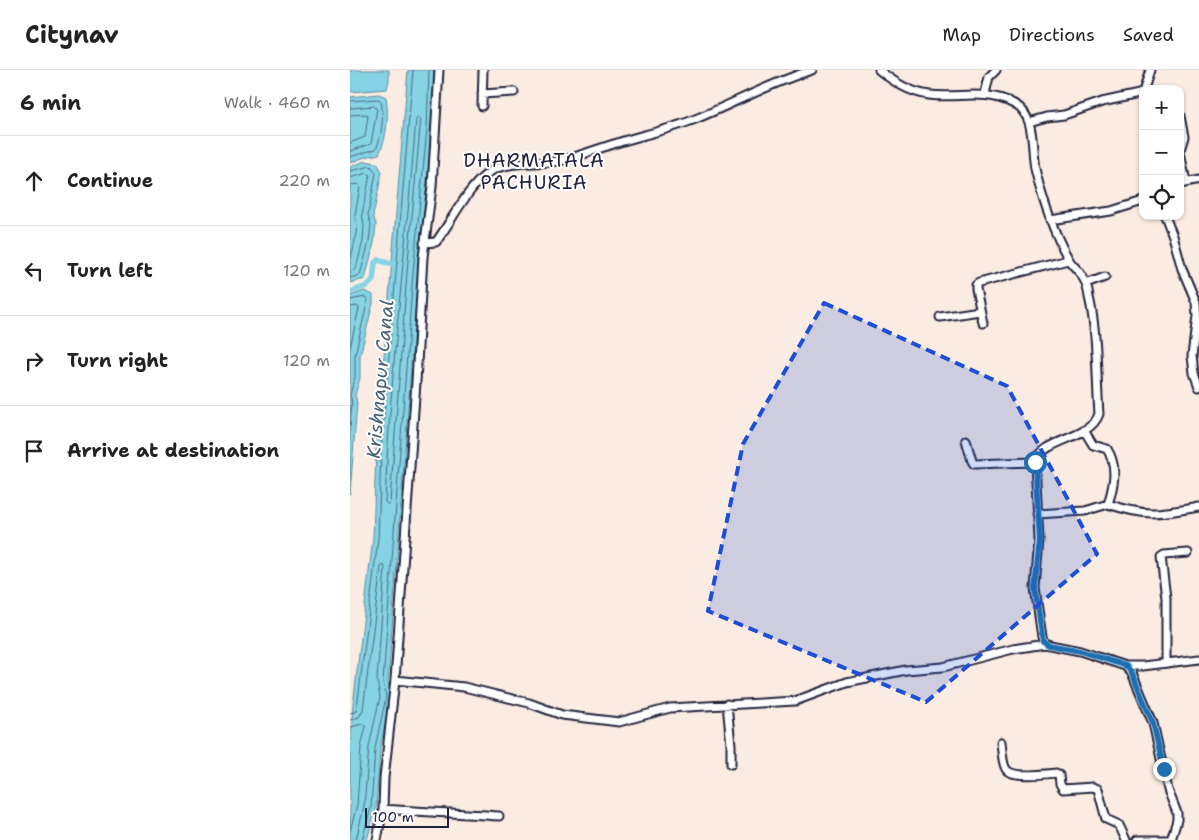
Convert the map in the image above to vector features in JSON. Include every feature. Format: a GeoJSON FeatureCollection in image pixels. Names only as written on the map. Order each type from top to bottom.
{"type":"FeatureCollection","features":[{"type":"Feature","properties":{"kind":"street"},"geometry":{"type":"LineString","coordinates":[[377,840],[383,809],[384,778],[395,680],[424,243],[432,187],[440,70]]}},
{"type":"Feature","properties":{"kind":"street"},"geometry":{"type":"LineString","coordinates":[[482,106],[483,70]]}},
{"type":"Feature","properties":{"kind":"street"},"geometry":{"type":"LineString","coordinates":[[424,243],[436,242],[469,194],[484,177],[494,170],[528,163],[560,161],[664,130],[693,120],[779,81],[812,70]]}},
{"type":"Feature","properties":{"kind":"street"},"geometry":{"type":"LineString","coordinates":[[878,70],[898,85],[923,94],[985,94],[1019,106],[1030,122],[1033,164],[1050,220],[1068,260],[1082,275],[1086,284],[1095,329],[1099,414],[1097,420],[1084,430],[1041,452],[1035,462],[1040,540],[1035,596],[1042,637],[1045,644]]}},
{"type":"Feature","properties":{"kind":"street"},"geometry":{"type":"LineString","coordinates":[[985,94],[989,77],[996,70]]}},
{"type":"Feature","properties":{"kind":"street"},"geometry":{"type":"LineString","coordinates":[[1145,85],[1150,70]]}},
{"type":"Feature","properties":{"kind":"street"},"geometry":{"type":"LineString","coordinates":[[482,94],[514,92]]}},
{"type":"Feature","properties":{"kind":"street"},"geometry":{"type":"LineString","coordinates":[[1030,122],[1064,115],[1102,102],[1139,93]]}},
{"type":"Feature","properties":{"kind":"street"},"geometry":{"type":"LineString","coordinates":[[1184,183],[1199,180]]}},
{"type":"Feature","properties":{"kind":"street"},"geometry":{"type":"LineString","coordinates":[[1050,220],[1111,211],[1139,202]]}},
{"type":"Feature","properties":{"kind":"street"},"geometry":{"type":"LineString","coordinates":[[1167,220],[1182,269],[1196,302],[1197,316],[1192,356],[1194,373],[1199,387]]}},
{"type":"Feature","properties":{"kind":"street"},"geometry":{"type":"LineString","coordinates":[[983,324],[976,285],[1068,260]]}},
{"type":"Feature","properties":{"kind":"street"},"geometry":{"type":"LineString","coordinates":[[1086,284],[1105,277]]}},
{"type":"Feature","properties":{"kind":"street"},"geometry":{"type":"LineString","coordinates":[[940,316],[980,311]]}},
{"type":"Feature","properties":{"kind":"street"},"geometry":{"type":"LineString","coordinates":[[1084,430],[1093,446],[1107,449],[1110,453],[1115,477],[1108,504]]}},
{"type":"Feature","properties":{"kind":"street"},"geometry":{"type":"LineString","coordinates":[[966,440],[974,464],[1035,462]]}},
{"type":"Feature","properties":{"kind":"street"},"geometry":{"type":"LineString","coordinates":[[1037,514],[1085,511],[1108,504],[1149,514],[1159,514],[1199,506]]}},
{"type":"Feature","properties":{"kind":"street"},"geometry":{"type":"LineString","coordinates":[[1166,663],[1166,598],[1162,557],[1188,553]]}},
{"type":"Feature","properties":{"kind":"street"},"geometry":{"type":"LineString","coordinates":[[395,680],[464,687],[529,703],[562,715],[619,722],[670,708],[795,701],[847,682],[906,670],[943,667],[1045,644],[1080,651],[1126,666],[1199,659]]}},
{"type":"Feature","properties":{"kind":"street"},"geometry":{"type":"LineString","coordinates":[[1126,666],[1136,680],[1153,723],[1168,790],[1177,813],[1177,820],[1171,840],[1137,840]]}},
{"type":"Feature","properties":{"kind":"street"},"geometry":{"type":"LineString","coordinates":[[727,704],[731,764]]}},
{"type":"Feature","properties":{"kind":"street"},"geometry":{"type":"LineString","coordinates":[[1001,742],[1005,767],[1008,772],[1021,774],[1056,773],[1059,775],[1063,790],[1093,787],[1098,789],[1106,819],[1119,825],[1126,840]]}},
{"type":"Feature","properties":{"kind":"street"},"geometry":{"type":"LineString","coordinates":[[383,809],[499,816]]}},
{"type":"Feature","properties":{"kind":"highlighted area"},"geometry":{"type":"Polygon","coordinates":[[[824,303],[1007,386],[1097,554],[926,702],[708,611],[743,444],[824,303]]]}},
{"type":"Feature","properties":{"kind":"water"},"geometry":{"type":"Polygon","coordinates":[[[350,70],[389,70],[387,89],[350,92],[350,70]]]}},
{"type":"Feature","properties":{"kind":"water"},"geometry":{"type":"Polygon","coordinates":[[[408,70],[434,70],[432,129],[418,273],[388,682],[391,697],[380,748],[376,808],[367,840],[350,840],[350,749],[353,705],[373,538],[376,451],[408,70]]]}},
{"type":"Feature","properties":{"kind":"water"},"geometry":{"type":"Polygon","coordinates":[[[379,94],[386,97],[387,111],[386,134],[382,148],[379,154],[350,163],[350,97],[379,94]]]}},
{"type":"Feature","properties":{"kind":"water"},"geometry":{"type":"Polygon","coordinates":[[[365,161],[377,163],[382,172],[373,216],[376,224],[374,243],[365,279],[350,283],[350,167],[365,161]]]}},
{"type":"Feature","properties":{"kind":"water"},"geometry":{"type":"Polygon","coordinates":[[[364,291],[373,295],[373,303],[360,356],[360,378],[355,395],[357,403],[350,494],[350,296],[364,291]]]}},
{"type":"Feature","properties":{"kind":"waterway"},"geometry":{"type":"LineString","coordinates":[[350,292],[367,286],[373,280],[375,263],[378,260],[391,264]]}},
{"type":"Feature","properties":{"kind":"district","name":"DHARMATALA PACHURIA"},"geometry":{"type":"Point","coordinates":[534,171]}},
{"type":"Feature","properties":{"kind":"route"},"geometry":{"type":"LineString","coordinates":[[1035,462],[1040,540],[1035,596],[1043,641],[1045,644],[1071,648],[1126,666],[1136,680],[1153,723],[1164,769]]}},
{"type":"Feature","properties":{"kind":"water label","name":"Krishnapur Canal"},"geometry":{"type":"Point","coordinates":[380,379]}}]}
